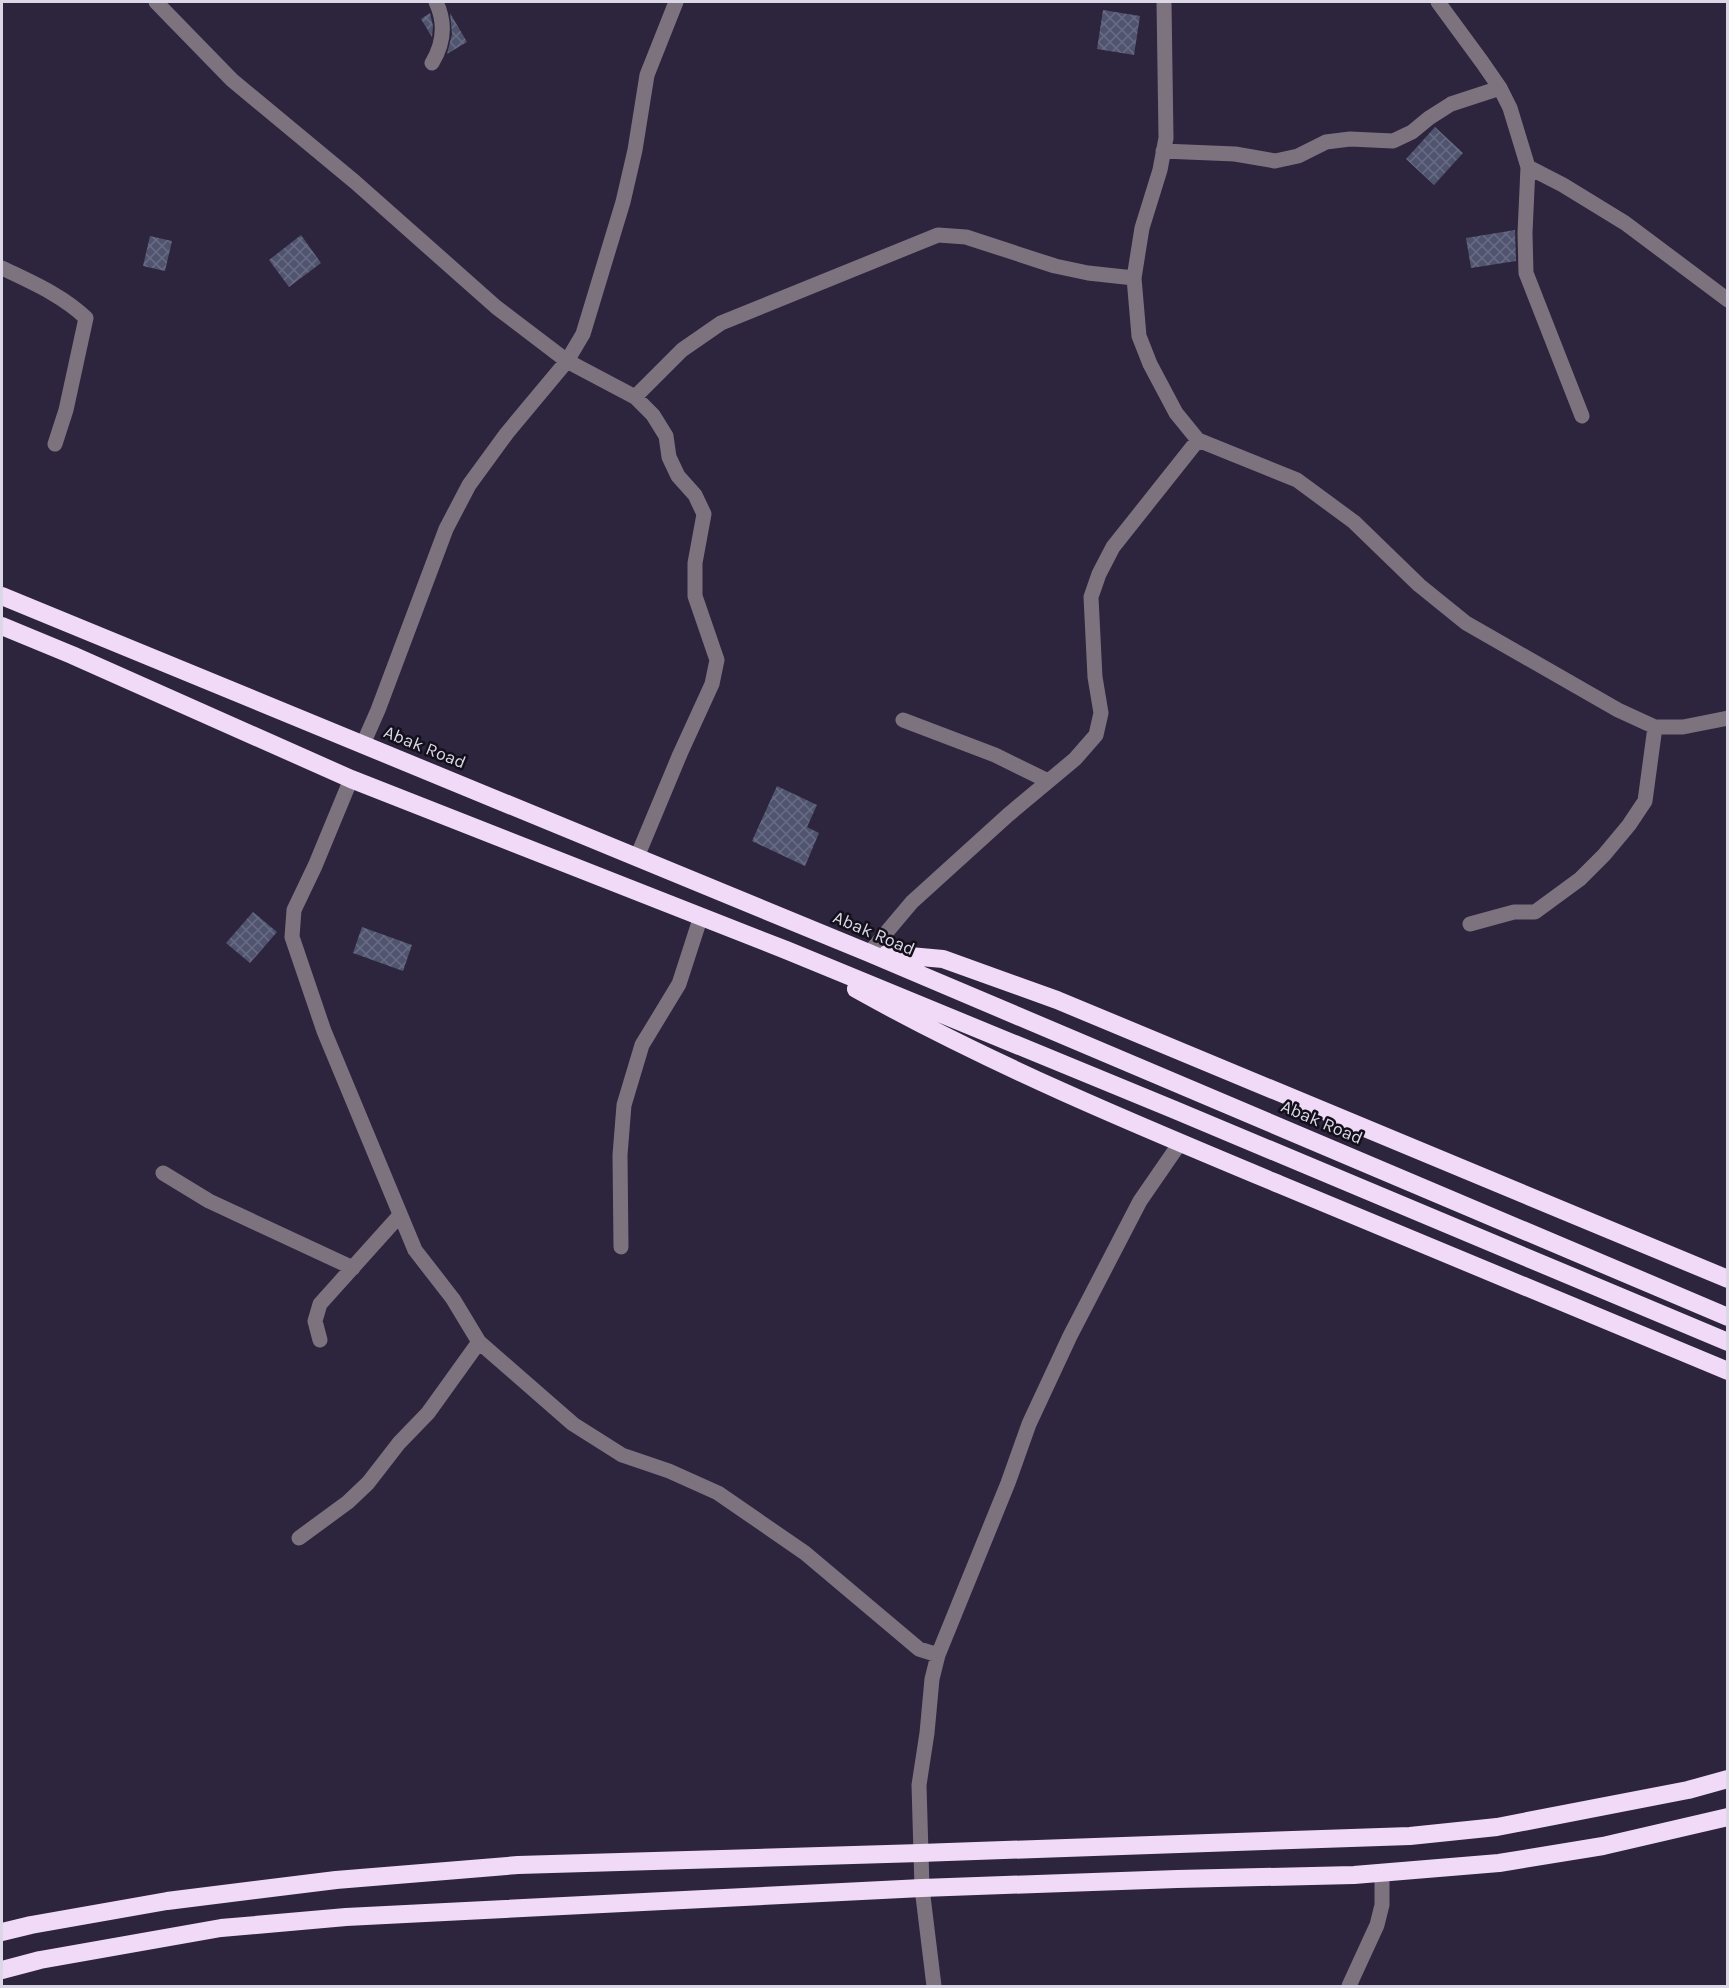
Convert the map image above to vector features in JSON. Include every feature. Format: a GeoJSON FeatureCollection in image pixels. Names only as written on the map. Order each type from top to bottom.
{"type":"FeatureCollection","features":[{"type":"Feature","properties":{"kind":"highway","name":"Abak Road"},"geometry":{"type":"LineString","coordinates":[[2,596],[869,953],[1728,1317]]}},
{"type":"Feature","properties":{"kind":"highway"},"geometry":{"type":"LineString","coordinates":[[2,626],[351,779],[786,950],[1164,1105],[1728,1342]]}},
{"type":"Feature","properties":{"kind":"highway"},"geometry":{"type":"LineString","coordinates":[[786,950],[918,1024],[1035,1080],[1180,1143],[1728,1371]]}},
{"type":"Feature","properties":{"kind":"highway"},"geometry":{"type":"LineString","coordinates":[[869,953],[943,959],[1057,1000],[1728,1279]]}},
{"type":"Feature","properties":{"kind":"highway"},"geometry":{"type":"LineString","coordinates":[[2,1932],[167,1901],[336,1880],[518,1865],[1410,1836],[1497,1827],[1688,1790],[1728,1779]]}},
{"type":"Feature","properties":{"kind":"highway"},"geometry":{"type":"LineString","coordinates":[[2,1970],[40,1960],[221,1928],[335,1918],[922,1888],[1382,1873],[1499,1863],[1603,1845],[1728,1817]]}},
{"type":"Feature","properties":{"kind":"street"},"geometry":{"type":"LineString","coordinates":[[156,2],[232,80],[356,182],[496,307],[567,361],[636,397],[653,415],[666,436],[669,457],[678,476],[695,495],[704,514],[695,563],[695,596],[717,660],[712,684],[637,857]]}},
{"type":"Feature","properties":{"kind":"street"},"geometry":{"type":"LineString","coordinates":[[432,63],[441,47],[443,30],[441,12],[436,2]]}},
{"type":"Feature","properties":{"kind":"street"},"geometry":{"type":"LineString","coordinates":[[363,744],[446,529],[469,485],[507,433],[567,361],[583,334],[623,202],[635,150],[647,75],[676,2]]}},
{"type":"Feature","properties":{"kind":"street"},"geometry":{"type":"LineString","coordinates":[[1164,2],[1166,138],[1160,170],[1142,228],[1134,278],[1139,336],[1150,364],[1176,413],[1198,440],[1297,480],[1354,522],[1419,585],[1466,623],[1618,710],[1655,727],[1683,727],[1728,718]]}},
{"type":"Feature","properties":{"kind":"street"},"geometry":{"type":"LineString","coordinates":[[1438,2],[1500,88],[1510,108],[1528,167],[1526,273],[1582,416]]}},
{"type":"Feature","properties":{"kind":"street"},"geometry":{"type":"LineString","coordinates":[[1163,152],[1235,154],[1275,161],[1298,156],[1326,142],[1350,139],[1393,141],[1412,132],[1451,104],[1500,88]]}},
{"type":"Feature","properties":{"kind":"street"},"geometry":{"type":"LineString","coordinates":[[1528,167],[1563,185],[1625,223],[1728,300]]}},
{"type":"Feature","properties":{"kind":"street"},"geometry":{"type":"LineString","coordinates":[[636,397],[682,350],[721,322],[776,302],[938,235],[966,237],[1055,266],[1088,273],[1134,278]]}},
{"type":"Feature","properties":{"kind":"street"},"geometry":{"type":"LineString","coordinates":[[2,268],[63,300],[86,318],[66,410],[55,444]]}},
{"type":"Feature","properties":{"kind":"street"},"geometry":{"type":"LineString","coordinates":[[869,953],[912,902],[1048,780],[1075,759],[1096,735],[1101,713],[1095,677],[1091,597],[1099,574],[1113,547],[1198,440]]}},
{"type":"Feature","properties":{"kind":"street"},"geometry":{"type":"LineString","coordinates":[[903,720],[995,755],[1048,780]]}},
{"type":"Feature","properties":{"kind":"street"},"geometry":{"type":"LineString","coordinates":[[1470,924],[1514,912],[1535,912],[1580,879],[1604,855],[1645,801],[1655,727]]}},
{"type":"Feature","properties":{"kind":"street"},"geometry":{"type":"LineString","coordinates":[[351,779],[294,910],[292,937],[324,1031],[415,1250],[453,1299],[479,1342],[573,1424],[622,1455],[669,1471],[718,1493],[805,1553],[919,1649],[938,1655]]}},
{"type":"Feature","properties":{"kind":"street"},"geometry":{"type":"LineString","coordinates":[[621,1247],[620,1155],[624,1104],[642,1045],[679,984],[700,916]]}},
{"type":"Feature","properties":{"kind":"street"},"geometry":{"type":"LineString","coordinates":[[934,1986],[922,1888],[919,1785],[932,1679],[938,1655],[1008,1483],[1029,1424],[1070,1336],[1140,1201],[1180,1143]]}},
{"type":"Feature","properties":{"kind":"street"},"geometry":{"type":"LineString","coordinates":[[163,1173],[209,1200],[353,1268]]}},
{"type":"Feature","properties":{"kind":"street"},"geometry":{"type":"LineString","coordinates":[[320,1340],[315,1321],[321,1304],[400,1215]]}},
{"type":"Feature","properties":{"kind":"street"},"geometry":{"type":"LineString","coordinates":[[298,1538],[348,1502],[368,1483],[399,1443],[428,1413],[479,1342]]}},
{"type":"Feature","properties":{"kind":"street"},"geometry":{"type":"LineString","coordinates":[[1348,1986],[1377,1925],[1382,1905],[1382,1873]]}},
{"type":"Feature","properties":{"kind":"building"},"geometry":{"type":"Polygon","coordinates":[[[1103,10],[1140,16],[1134,55],[1097,49],[1103,10]]]}},
{"type":"Feature","properties":{"kind":"building"},"geometry":{"type":"Polygon","coordinates":[[[430,13],[433,26],[432,37],[421,19],[430,13]]]}},
{"type":"Feature","properties":{"kind":"building"},"geometry":{"type":"Polygon","coordinates":[[[450,13],[467,42],[447,54],[452,34],[450,13]]]}},
{"type":"Feature","properties":{"kind":"building"},"geometry":{"type":"Polygon","coordinates":[[[1435,127],[1463,153],[1434,185],[1406,159],[1435,127]]]}},
{"type":"Feature","properties":{"kind":"building"},"geometry":{"type":"Polygon","coordinates":[[[1515,230],[1516,261],[1471,268],[1466,238],[1515,230]]]}},
{"type":"Feature","properties":{"kind":"building"},"geometry":{"type":"Polygon","coordinates":[[[301,235],[321,263],[289,287],[269,260],[301,235]]]}},
{"type":"Feature","properties":{"kind":"building"},"geometry":{"type":"Polygon","coordinates":[[[150,236],[172,241],[165,271],[143,266],[150,236]]]}},
{"type":"Feature","properties":{"kind":"building"},"geometry":{"type":"Polygon","coordinates":[[[777,786],[817,805],[807,827],[819,833],[805,866],[752,841],[777,786]]]}},
{"type":"Feature","properties":{"kind":"building"},"geometry":{"type":"Polygon","coordinates":[[[253,912],[277,932],[250,963],[226,943],[253,912]]]}},
{"type":"Feature","properties":{"kind":"building"},"geometry":{"type":"Polygon","coordinates":[[[362,927],[412,945],[403,971],[353,953],[362,927]]]}}]}
